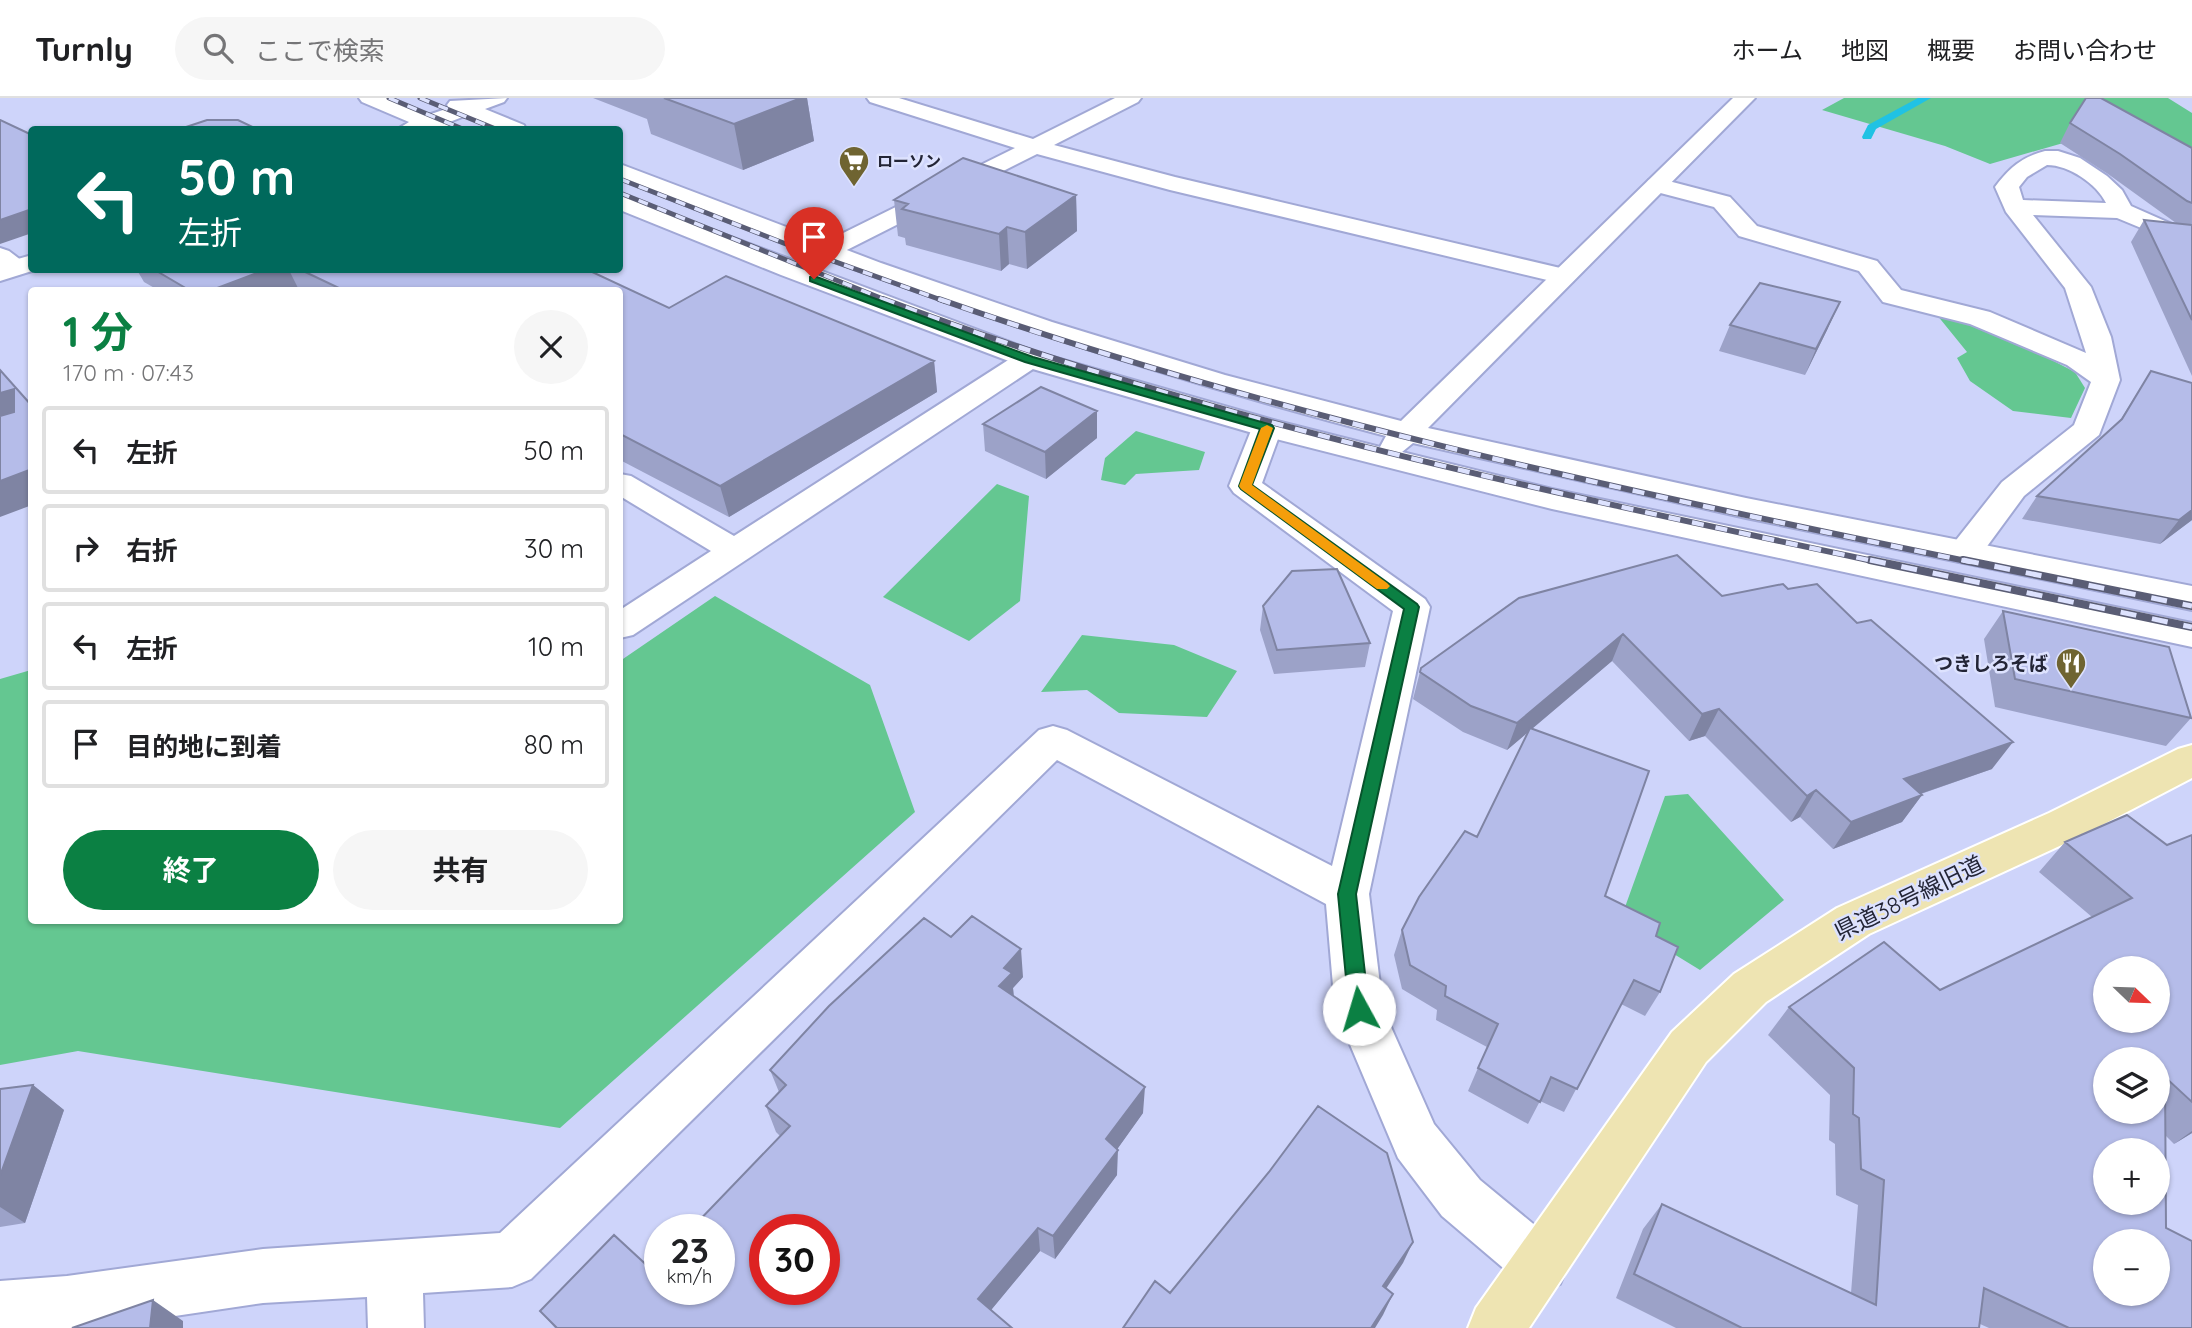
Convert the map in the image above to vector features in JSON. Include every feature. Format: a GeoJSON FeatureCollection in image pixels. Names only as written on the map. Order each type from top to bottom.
{"type":"FeatureCollection","features":[{"type":"Feature","properties":{"kind":"main road","name":"県道38号線旧道"},"geometry":{"type":"LineString","coordinates":[[1496,1328],[1689,1047],[1750,988],[1853,921],[2064,825],[2192,760]]}},
{"type":"Feature","properties":{"kind":"street"},"geometry":{"type":"LineString","coordinates":[[369,98],[436,126],[465,109],[497,98]]}},
{"type":"Feature","properties":{"kind":"street"},"geometry":{"type":"LineString","coordinates":[[438,98],[506,126]]}},
{"type":"Feature","properties":{"kind":"street"},"geometry":{"type":"LineString","coordinates":[[877,98],[1033,146],[1170,183],[1564,276]]}},
{"type":"Feature","properties":{"kind":"street"},"geometry":{"type":"LineString","coordinates":[[824,252],[1131,98]]}},
{"type":"Feature","properties":{"kind":"street"},"geometry":{"type":"LineString","coordinates":[[1382,456],[1745,98]]}},
{"type":"Feature","properties":{"kind":"street"},"geometry":{"type":"LineString","coordinates":[[1965,552],[2013,489],[2088,429],[2106,380],[2097,337],[2078,288],[2014,207],[2007,187],[2018,170],[2042,157],[2062,156],[2114,194],[2123,211]]}},
{"type":"Feature","properties":{"kind":"street"},"geometry":{"type":"LineString","coordinates":[[623,172],[824,252],[931,291],[1305,406],[1579,471],[2192,598]]}},
{"type":"Feature","properties":{"kind":"street"},"geometry":{"type":"LineString","coordinates":[[1657,184],[1722,202],[1748,231],[1868,266],[1892,296],[1980,318],[2077,359],[2106,380]]}},
{"type":"Feature","properties":{"kind":"street"},"geometry":{"type":"LineString","coordinates":[[623,203],[790,270],[1029,359],[1267,428],[1565,502],[2192,635]]}},
{"type":"Feature","properties":{"kind":"street"},"geometry":{"type":"LineString","coordinates":[[2014,207],[2123,211],[2192,242]]}},
{"type":"Feature","properties":{"kind":"street"},"geometry":{"type":"LineString","coordinates":[[623,624],[1029,359]]}},
{"type":"Feature","properties":{"kind":"street"},"geometry":{"type":"LineString","coordinates":[[1267,428],[1245,486],[1412,607],[1347,894],[1359,1009],[1416,1140],[1461,1198],[1541,1265]]}},
{"type":"Feature","properties":{"kind":"street"},"geometry":{"type":"LineString","coordinates":[[623,486],[734,550]]}},
{"type":"Feature","properties":{"kind":"street"},"geometry":{"type":"LineString","coordinates":[[0,1309],[67,1304],[262,1276],[512,1260],[1053,740],[1347,894]]}},
{"type":"Feature","properties":{"kind":"street"},"geometry":{"type":"LineString","coordinates":[[394,1267],[396,1328]]}},
{"type":"Feature","properties":{"kind":"green space"},"geometry":{"type":"Polygon","coordinates":[[[1844,98],[2168,98],[2192,113],[2192,169],[2084,137],[1990,164],[1945,146],[1822,110],[1844,98]]]}},
{"type":"Feature","properties":{"kind":"green space"},"geometry":{"type":"Polygon","coordinates":[[[1937,315],[1970,321],[2075,372],[2085,388],[2071,418],[2013,411],[1970,381],[1957,358],[1967,352],[1937,315]]]}},
{"type":"Feature","properties":{"kind":"green space"},"geometry":{"type":"Polygon","coordinates":[[[1136,431],[1205,452],[1199,470],[1136,474],[1125,485],[1101,480],[1105,458],[1136,431]]]}},
{"type":"Feature","properties":{"kind":"green space"},"geometry":{"type":"Polygon","coordinates":[[[997,484],[1029,496],[1020,601],[969,641],[883,597],[997,484]]]}},
{"type":"Feature","properties":{"kind":"green space"},"geometry":{"type":"Polygon","coordinates":[[[715,596],[870,685],[915,812],[560,1128],[78,1051],[0,1065],[0,679],[28,671],[28,924],[623,924],[623,659],[715,596]]]}},
{"type":"Feature","properties":{"kind":"green space"},"geometry":{"type":"Polygon","coordinates":[[[1082,635],[1174,645],[1237,671],[1207,717],[1119,713],[1087,690],[1041,692],[1082,635]]]}},
{"type":"Feature","properties":{"kind":"green space"},"geometry":{"type":"Polygon","coordinates":[[[1688,794],[1784,900],[1700,970],[1620,921],[1665,796],[1688,794]]]}},
{"type":"Feature","properties":{"kind":"building"},"geometry":{"type":"Polygon","coordinates":[[[664,98],[801,98],[734,124],[664,98]]]}},
{"type":"Feature","properties":{"kind":"building"},"geometry":{"type":"Polygon","coordinates":[[[2086,98],[2101,98],[2192,148],[2192,203],[2070,123],[2086,98]]]}},
{"type":"Feature","properties":{"kind":"building"},"geometry":{"type":"Polygon","coordinates":[[[0,120],[28,133],[28,210],[0,220],[0,120]]]}},
{"type":"Feature","properties":{"kind":"building"},"geometry":{"type":"Polygon","coordinates":[[[207,120],[238,120],[251,126],[189,126],[207,120]]]}},
{"type":"Feature","properties":{"kind":"building"},"geometry":{"type":"Polygon","coordinates":[[[963,158],[1076,195],[1025,232],[1007,227],[999,234],[902,209],[908,204],[894,200],[963,158]]]}},
{"type":"Feature","properties":{"kind":"building"},"geometry":{"type":"Polygon","coordinates":[[[2144,220],[2192,225],[2192,320],[2144,220]]]}},
{"type":"Feature","properties":{"kind":"building"},"geometry":{"type":"Polygon","coordinates":[[[160,273],[257,273],[220,287],[184,287],[160,273]]]}},
{"type":"Feature","properties":{"kind":"building"},"geometry":{"type":"Polygon","coordinates":[[[307,273],[594,273],[669,308],[726,276],[934,361],[720,486],[623,436],[623,287],[337,287],[307,273]]]}},
{"type":"Feature","properties":{"kind":"building"},"geometry":{"type":"Polygon","coordinates":[[[1760,283],[1840,302],[1816,349],[1730,325],[1760,283]]]}},
{"type":"Feature","properties":{"kind":"building"},"geometry":{"type":"Polygon","coordinates":[[[0,370],[28,402],[28,470],[0,481],[0,416],[14,412],[14,389],[0,393],[0,370]]]}},
{"type":"Feature","properties":{"kind":"building"},"geometry":{"type":"Polygon","coordinates":[[[2151,371],[2192,383],[2192,510],[2179,520],[2037,496],[2122,419],[2151,371]]]}},
{"type":"Feature","properties":{"kind":"building"},"geometry":{"type":"Polygon","coordinates":[[[1041,387],[1097,411],[1045,452],[983,424],[1041,387]]]}},
{"type":"Feature","properties":{"kind":"building"},"geometry":{"type":"Polygon","coordinates":[[[1677,555],[1722,596],[1783,584],[1788,589],[1817,584],[1857,623],[1871,620],[2013,742],[1904,779],[1922,795],[1851,822],[1816,790],[1807,796],[1719,709],[1702,714],[1623,634],[1517,723],[1471,706],[1420,672],[1421,668],[1519,598],[1677,555]]]}},
{"type":"Feature","properties":{"kind":"building"},"geometry":{"type":"Polygon","coordinates":[[[1337,569],[1370,643],[1277,650],[1263,606],[1292,571],[1337,569]]]}},
{"type":"Feature","properties":{"kind":"building"},"geometry":{"type":"Polygon","coordinates":[[[2003,611],[2169,647],[2191,718],[2015,679],[2003,611]]]}},
{"type":"Feature","properties":{"kind":"building"},"geometry":{"type":"Polygon","coordinates":[[[1530,728],[1649,771],[1605,896],[1660,923],[1656,936],[1678,947],[1660,992],[1634,980],[1577,1089],[1551,1077],[1540,1102],[1478,1068],[1498,1024],[1445,996],[1446,986],[1410,965],[1402,930],[1419,897],[1465,831],[1477,837],[1530,728]]]}},
{"type":"Feature","properties":{"kind":"building"},"geometry":{"type":"Polygon","coordinates":[[[2127,815],[2167,845],[2192,835],[2192,1102],[2170,1082],[2170,1047],[2093,1047],[2093,1124],[2165,1124],[2165,1138],[2093,1138],[2093,1215],[2166,1215],[2168,1229],[2093,1229],[2093,1306],[2170,1306],[2170,1230],[2192,1241],[2192,1328],[2069,1328],[1984,1288],[1979,1328],[1742,1328],[1634,1274],[1662,1204],[1876,1305],[1884,1180],[1861,1169],[1859,1118],[1853,1114],[1854,1068],[1789,1007],[1884,942],[1940,990],[2132,898],[2065,842],[2127,815]]]}},
{"type":"Feature","properties":{"kind":"building"},"geometry":{"type":"Polygon","coordinates":[[[972,916],[1021,949],[1004,968],[1012,973],[999,986],[1145,1087],[1106,1139],[1118,1150],[1053,1236],[1038,1228],[978,1299],[1012,1328],[557,1328],[540,1311],[614,1235],[644,1263],[644,1305],[735,1305],[735,1214],[705,1214],[790,1126],[766,1106],[786,1085],[770,1070],[829,1006],[924,918],[951,937],[972,916]]]}},
{"type":"Feature","properties":{"kind":"building"},"geometry":{"type":"Polygon","coordinates":[[[33,1085],[0,1176],[0,1089],[33,1085]]]}},
{"type":"Feature","properties":{"kind":"building"},"geometry":{"type":"Polygon","coordinates":[[[1318,1106],[1387,1153],[1413,1242],[1383,1286],[1393,1294],[1371,1328],[1123,1328],[1155,1281],[1170,1293],[1269,1172],[1318,1106]]]}},
{"type":"Feature","properties":{"kind":"building"},"geometry":{"type":"Polygon","coordinates":[[[153,1300],[150,1328],[72,1328],[153,1300]]]}},
{"type":"Feature","properties":{"kind":"waterway"},"geometry":{"type":"LineString","coordinates":[[1867,137],[1872,127],[1926,98]]}},
{"type":"Feature","properties":{"kind":"railway"},"geometry":{"type":"LineString","coordinates":[[389,98],[456,126]]}},
{"type":"Feature","properties":{"kind":"railway"},"geometry":{"type":"LineString","coordinates":[[420,98],[488,126]]}},
{"type":"Feature","properties":{"kind":"railway"},"geometry":{"type":"LineString","coordinates":[[623,180],[786,244],[944,301]]}},
{"type":"Feature","properties":{"kind":"railway"},"geometry":{"type":"LineString","coordinates":[[623,194],[883,299]]}},
{"type":"Feature","properties":{"kind":"railway"},"geometry":{"type":"LineString","coordinates":[[883,299],[1004,342],[1251,417],[1626,508],[1878,562]]}},
{"type":"Feature","properties":{"kind":"railway"},"geometry":{"type":"LineString","coordinates":[[883,299],[888,301]]}},
{"type":"Feature","properties":{"kind":"railway"},"geometry":{"type":"LineString","coordinates":[[939,299],[1193,380],[1450,448],[1710,508],[1971,562]]}},
{"type":"Feature","properties":{"kind":"railway"},"geometry":{"type":"LineString","coordinates":[[1870,560],[2192,627]]}},
{"type":"Feature","properties":{"kind":"railway"},"geometry":{"type":"LineString","coordinates":[[1963,560],[2192,606]]}},
{"type":"Feature","properties":{"kind":"slow traffic"},"geometry":{"type":"LineString","coordinates":[[1267,428],[1245,486],[1382,586]]}},
{"type":"Feature","properties":{"kind":"place","name":"ローソン"},"geometry":{"type":"Point","coordinates":[854,188]}},
{"type":"Feature","properties":{"kind":"place","name":"つきしろそば"},"geometry":{"type":"Point","coordinates":[2071,690]}},
{"type":"Feature","properties":{"kind":"route"},"geometry":{"type":"LineString","coordinates":[[814,279],[1029,359],[1267,428],[1245,486],[1412,607],[1347,894],[1359,1009]]}}]}
